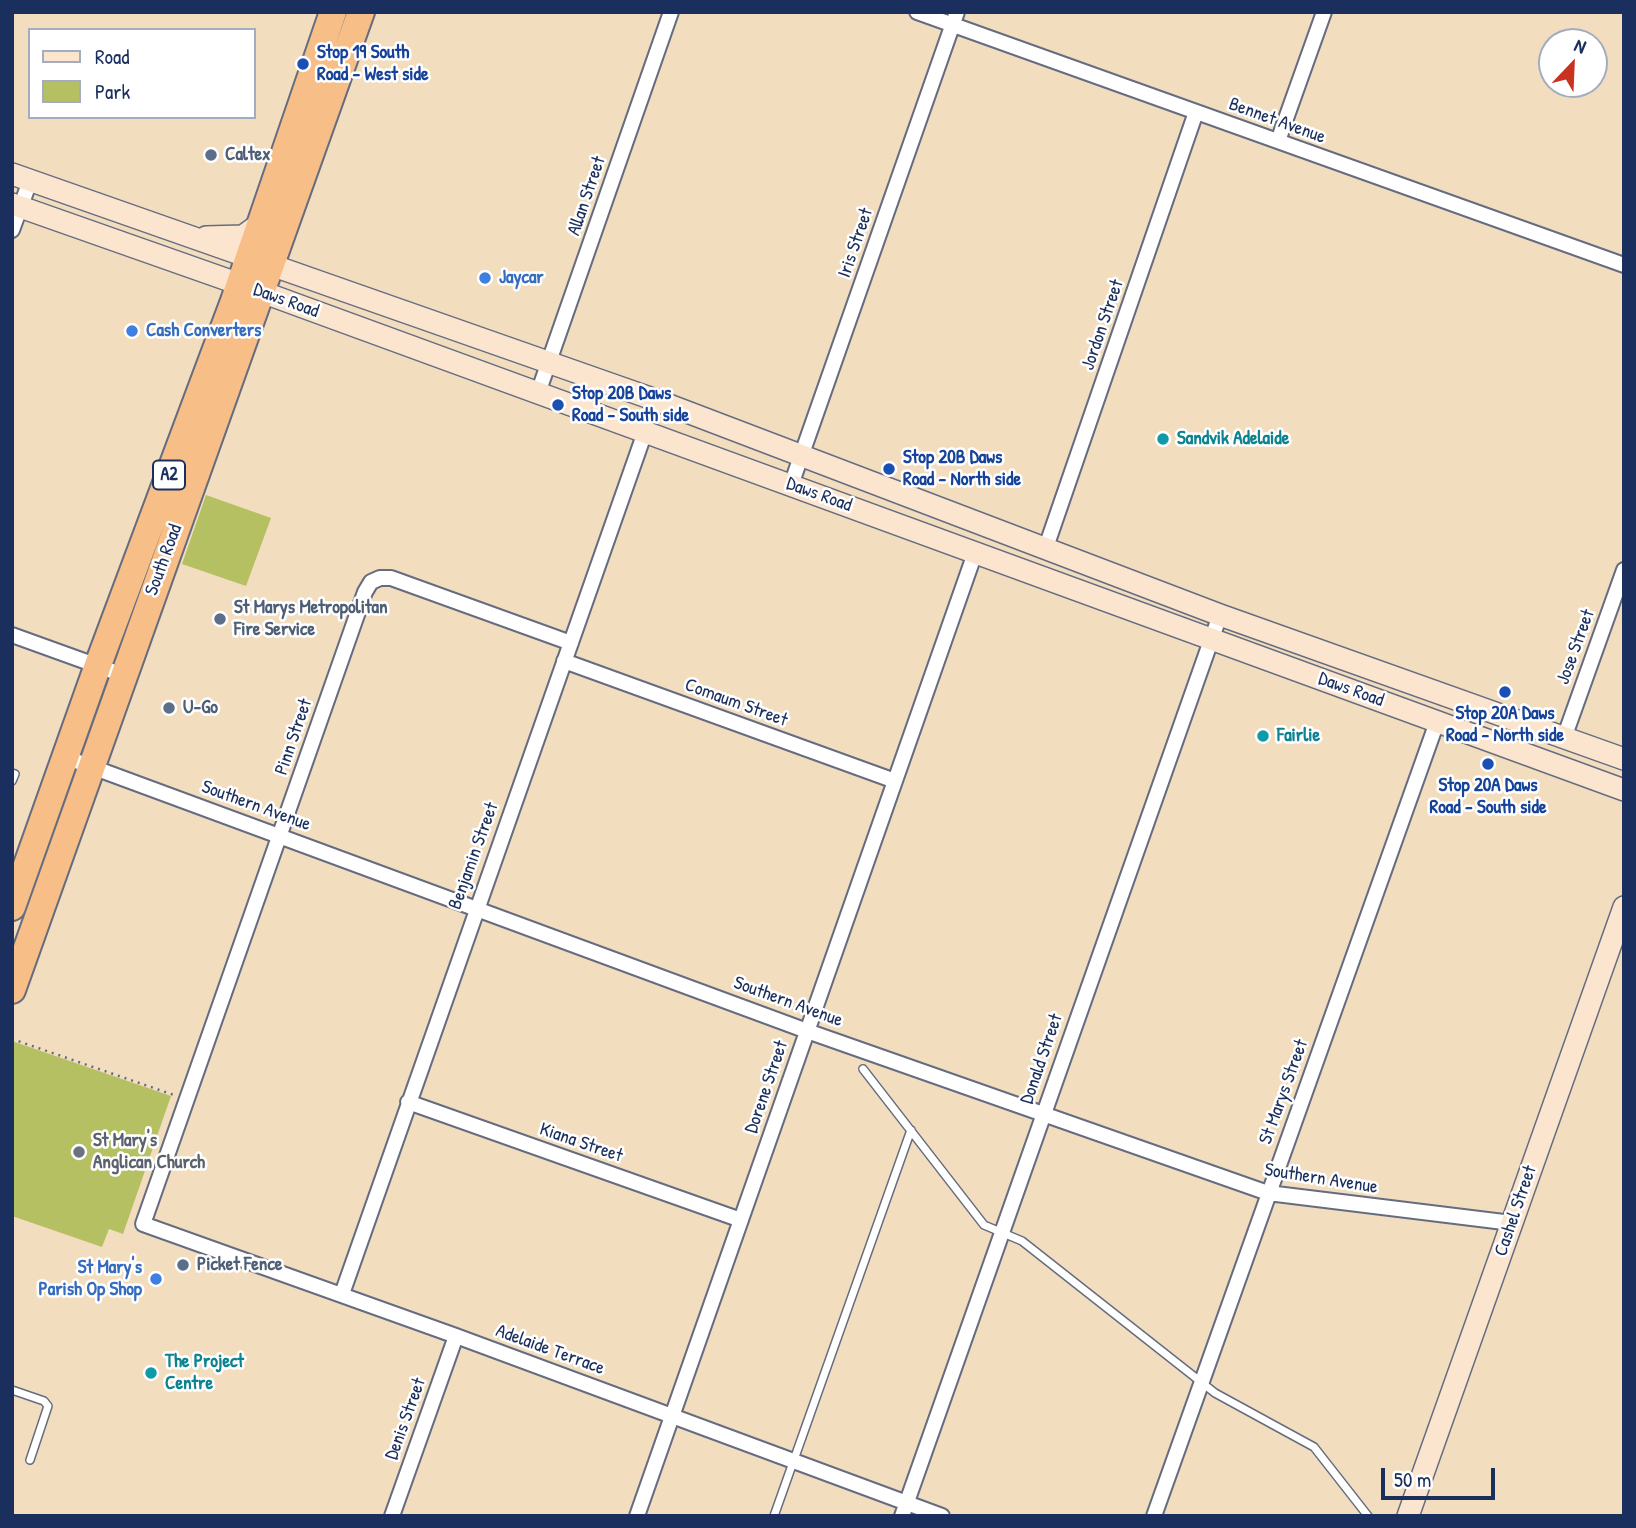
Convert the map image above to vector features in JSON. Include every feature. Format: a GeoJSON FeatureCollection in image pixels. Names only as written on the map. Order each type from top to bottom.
{"type":"FeatureCollection","features":[{"type":"Feature","properties":{"kind":"highway","name":"South Road"},"geometry":{"type":"LineString","coordinates":[[260,261],[261,223],[333,12]]}},
{"type":"Feature","properties":{"kind":"highway","name":"South Road"},"geometry":{"type":"LineString","coordinates":[[12,907],[98,665],[361,12]]}},
{"type":"Feature","properties":{"kind":"highway","name":"South Road"},"geometry":{"type":"LineString","coordinates":[[12,990],[123,674],[252,321],[251,288]]}},
{"type":"Feature","properties":{"kind":"main road","name":"Daws Road"},"geometry":{"type":"LineString","coordinates":[[21,178],[549,363],[802,455],[1220,615],[1624,759]]}},
{"type":"Feature","properties":{"kind":"main road","name":"Daws Road"},"geometry":{"type":"LineString","coordinates":[[16,206],[313,310],[1624,790]]}},
{"type":"Feature","properties":{"kind":"main road"},"geometry":{"type":"LineString","coordinates":[[190,237],[243,236],[261,223]]}},
{"type":"Feature","properties":{"kind":"main road"},"geometry":{"type":"LineString","coordinates":[[252,321],[287,307],[313,310]]}},
{"type":"Feature","properties":{"kind":"main road","name":"Cashel Street"},"geometry":{"type":"LineString","coordinates":[[1408,1516],[1624,907]]}},
{"type":"Feature","properties":{"kind":"street","name":"Allan Street"},"geometry":{"type":"LineString","coordinates":[[538,393],[671,12]]}},
{"type":"Feature","properties":{"kind":"street","name":"Bennet Avenue"},"geometry":{"type":"LineString","coordinates":[[918,12],[954,18],[1196,112],[1624,265]]}},
{"type":"Feature","properties":{"kind":"street"},"geometry":{"type":"LineString","coordinates":[[1278,141],[1324,12]]}},
{"type":"Feature","properties":{"kind":"street","name":"Iris Street"},"geometry":{"type":"LineString","coordinates":[[791,485],[954,18]]}},
{"type":"Feature","properties":{"kind":"street","name":"Jordon Street"},"geometry":{"type":"LineString","coordinates":[[1045,550],[1196,112]]}},
{"type":"Feature","properties":{"kind":"street"},"geometry":{"type":"LineString","coordinates":[[12,230],[21,178]]}},
{"type":"Feature","properties":{"kind":"street","name":"Benjamin Street"},"geometry":{"type":"LineString","coordinates":[[342,1294],[645,432]]}},
{"type":"Feature","properties":{"kind":"street","name":"Dorene Street"},"geometry":{"type":"LineString","coordinates":[[637,1516],[975,553]]}},
{"type":"Feature","properties":{"kind":"street","name":"Jose Street"},"geometry":{"type":"LineString","coordinates":[[1564,738],[1624,569]]}},
{"type":"Feature","properties":{"kind":"street","name":"Pinn Street"},"geometry":{"type":"LineString","coordinates":[[143,1224],[365,592],[371,582],[380,578],[391,578],[571,643]]}},
{"type":"Feature","properties":{"kind":"street","name":"Donald Street"},"geometry":{"type":"LineString","coordinates":[[904,1509],[1220,615]]}},
{"type":"Feature","properties":{"kind":"street"},"geometry":{"type":"LineString","coordinates":[[12,635],[123,674]]}},
{"type":"Feature","properties":{"kind":"street","name":"Comaum Street"},"geometry":{"type":"LineString","coordinates":[[564,661],[895,780]]}},
{"type":"Feature","properties":{"kind":"street","name":"St Marys Street"},"geometry":{"type":"LineString","coordinates":[[1154,1516],[1437,722]]}},
{"type":"Feature","properties":{"kind":"street","name":"Southern Avenue"},"geometry":{"type":"LineString","coordinates":[[65,757],[807,1031],[1268,1194],[1512,1223]]}},
{"type":"Feature","properties":{"kind":"street","name":"Kiana Street"},"geometry":{"type":"LineString","coordinates":[[408,1102],[741,1220]]}},
{"type":"Feature","properties":{"kind":"street","name":"Adelaide Terrace"},"geometry":{"type":"LineString","coordinates":[[143,1224],[342,1294],[793,1461],[904,1509],[942,1516]]}},
{"type":"Feature","properties":{"kind":"street","name":"Denis Street"},"geometry":{"type":"LineString","coordinates":[[392,1516],[456,1336]]}},
{"type":"Feature","properties":{"kind":"lane"},"geometry":{"type":"LineString","coordinates":[[12,773],[15,774],[12,781]]}},
{"type":"Feature","properties":{"kind":"lane"},"geometry":{"type":"LineString","coordinates":[[863,1069],[984,1225],[1022,1241],[1215,1393],[1314,1447],[1368,1516]]}},
{"type":"Feature","properties":{"kind":"lane"},"geometry":{"type":"LineString","coordinates":[[774,1516],[911,1130]]}},
{"type":"Feature","properties":{"kind":"lane"},"geometry":{"type":"LineString","coordinates":[[12,1390],[44,1401],[48,1406],[30,1460]]}},
{"type":"Feature","properties":{"kind":"path"},"geometry":{"type":"LineString","coordinates":[[12,1039],[187,1099]]}},
{"type":"Feature","properties":{"kind":"green space"},"geometry":{"type":"Polygon","coordinates":[[[206,495],[271,518],[246,586],[182,564],[206,495]]]}},
{"type":"Feature","properties":{"kind":"green space"},"geometry":{"type":"Polygon","coordinates":[[[12,1041],[171,1096],[123,1234],[109,1229],[102,1247],[12,1216],[12,1041]]]}},
{"type":"Feature","properties":{"kind":"place","name":"Stop 19 South Road - West side"},"geometry":{"type":"Point","coordinates":[303,64]}},
{"type":"Feature","properties":{"kind":"place","name":"Caltex"},"geometry":{"type":"Point","coordinates":[211,155]}},
{"type":"Feature","properties":{"kind":"place","name":"Jaycar"},"geometry":{"type":"Point","coordinates":[485,278]}},
{"type":"Feature","properties":{"kind":"place","name":"Cash Converters"},"geometry":{"type":"Point","coordinates":[132,331]}},
{"type":"Feature","properties":{"kind":"place","name":"Stop 20B Daws Road - South side"},"geometry":{"type":"Point","coordinates":[558,405]}},
{"type":"Feature","properties":{"kind":"place","name":"Sandvik Adelaide"},"geometry":{"type":"Point","coordinates":[1163,439]}},
{"type":"Feature","properties":{"kind":"place","name":"Stop 20B Daws Road - North side"},"geometry":{"type":"Point","coordinates":[889,469]}},
{"type":"Feature","properties":{"kind":"place","name":"St Marys Metropolitan Fire Service"},"geometry":{"type":"Point","coordinates":[220,619]}},
{"type":"Feature","properties":{"kind":"place","name":"Stop 20A Daws Road - North side"},"geometry":{"type":"Point","coordinates":[1505,692]}},
{"type":"Feature","properties":{"kind":"place","name":"U-Go"},"geometry":{"type":"Point","coordinates":[169,708]}},
{"type":"Feature","properties":{"kind":"place","name":"Fairlie"},"geometry":{"type":"Point","coordinates":[1263,736]}},
{"type":"Feature","properties":{"kind":"place","name":"Stop 20A Daws Road - South side"},"geometry":{"type":"Point","coordinates":[1488,764]}},
{"type":"Feature","properties":{"kind":"place","name":"St Mary's Anglican Church"},"geometry":{"type":"Point","coordinates":[79,1152]}},
{"type":"Feature","properties":{"kind":"place","name":"Picket Fence"},"geometry":{"type":"Point","coordinates":[183,1265]}},
{"type":"Feature","properties":{"kind":"place","name":"St Mary's Parish Op Shop"},"geometry":{"type":"Point","coordinates":[156,1279]}},
{"type":"Feature","properties":{"kind":"place","name":"The Project Centre"},"geometry":{"type":"Point","coordinates":[151,1373]}}]}
